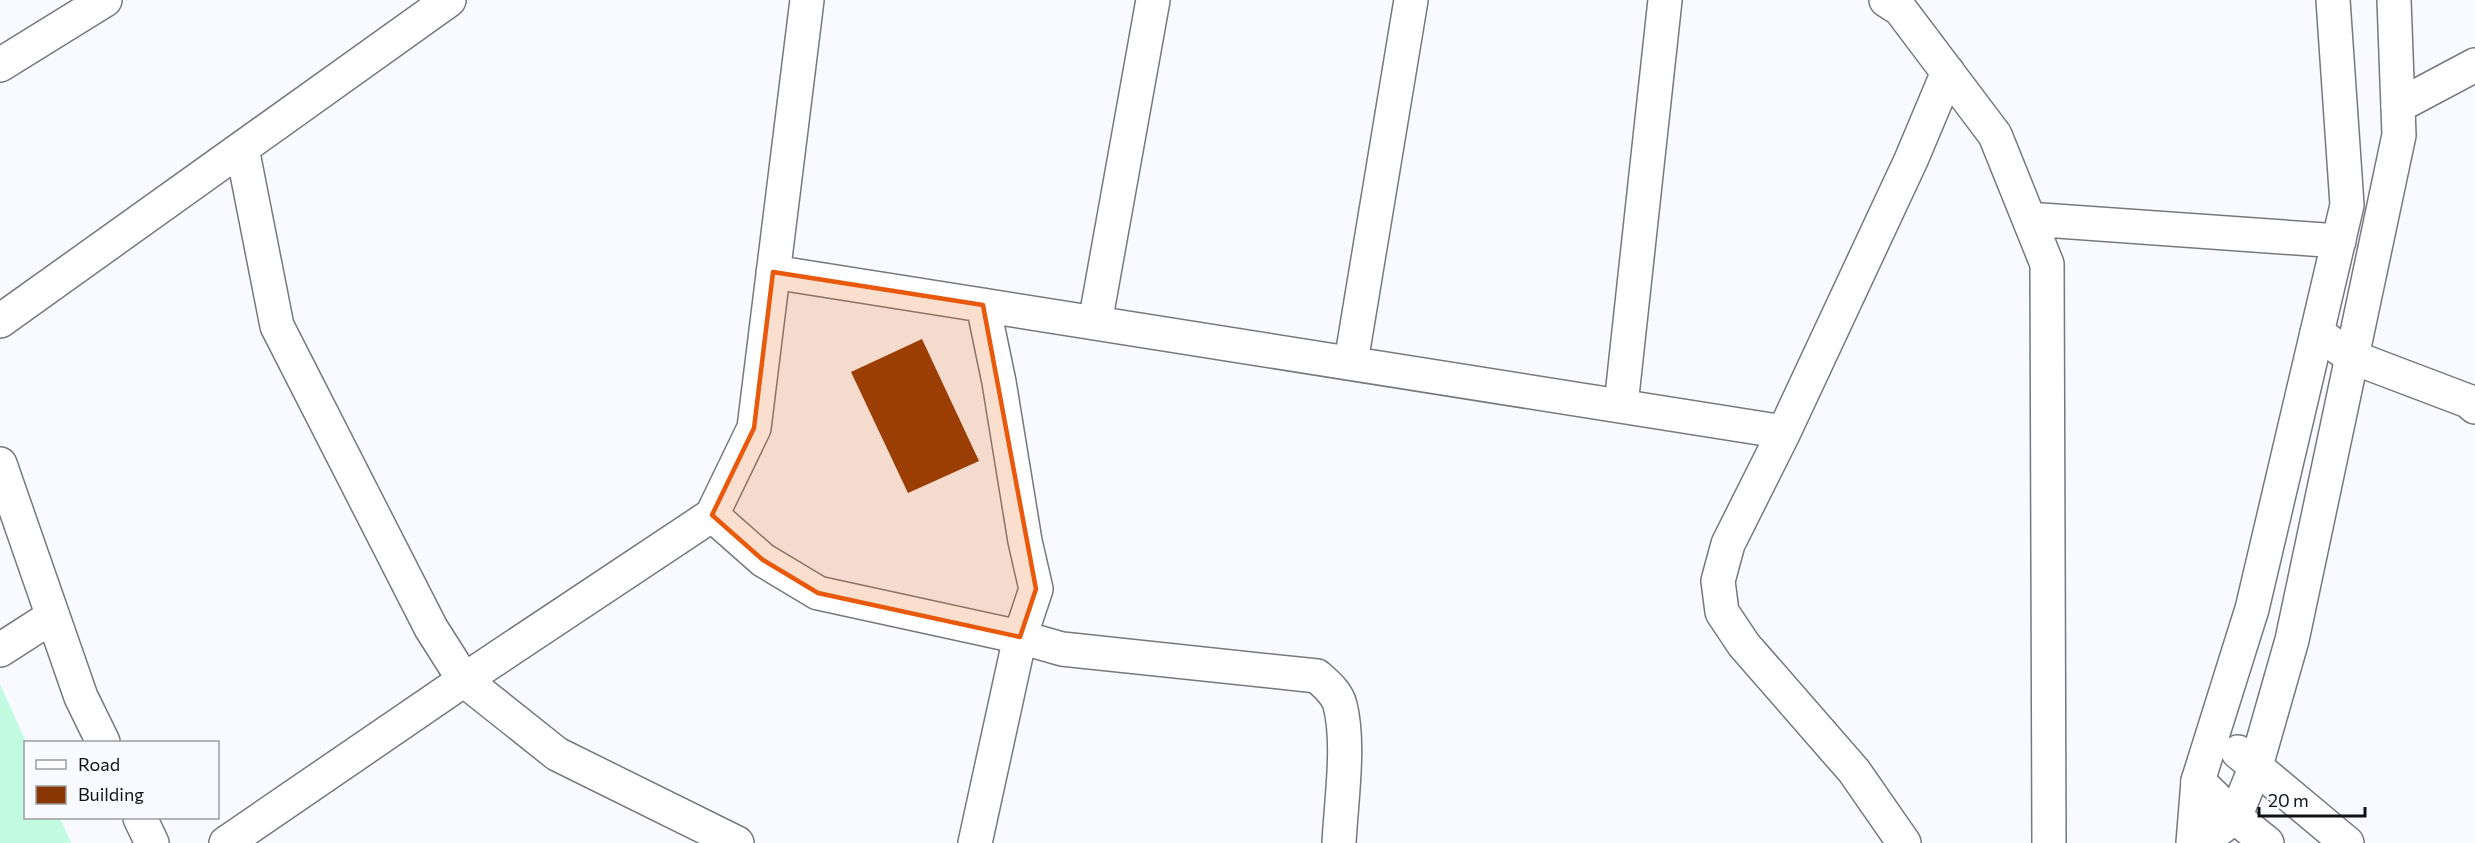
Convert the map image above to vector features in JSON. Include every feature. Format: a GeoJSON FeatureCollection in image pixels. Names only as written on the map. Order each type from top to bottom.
{"type":"FeatureCollection","features":[{"type":"Feature","properties":{"kind":"street"},"geometry":{"type":"LineString","coordinates":[[0,65],[105,0]]}},
{"type":"Feature","properties":{"kind":"street"},"geometry":{"type":"LineString","coordinates":[[0,321],[449,0]]}},
{"type":"Feature","properties":{"kind":"street"},"geometry":{"type":"LineString","coordinates":[[226,843],[464,680],[712,515],[754,428],[807,0]]}},
{"type":"Feature","properties":{"kind":"street"},"geometry":{"type":"LineString","coordinates":[[1095,323],[1153,0]]}},
{"type":"Feature","properties":{"kind":"street"},"geometry":{"type":"LineString","coordinates":[[1351,362],[1411,0]]}},
{"type":"Feature","properties":{"kind":"street"},"geometry":{"type":"LineString","coordinates":[[1621,405],[1665,0]]}},
{"type":"Feature","properties":{"kind":"street"},"geometry":{"type":"LineString","coordinates":[[1886,0],[1900,9],[1995,135],[2047,264],[2049,843]]}},
{"type":"Feature","properties":{"kind":"street"},"geometry":{"type":"LineString","coordinates":[[2193,843],[2198,781],[2215,733],[2252,609],[2347,205],[2333,0]]}},
{"type":"Feature","properties":{"kind":"street"},"geometry":{"type":"LineString","coordinates":[[2200,843],[2235,817],[2256,766],[2292,640],[2398,135],[2394,0]]}},
{"type":"Feature","properties":{"kind":"street"},"geometry":{"type":"LineString","coordinates":[[2398,106],[2475,64]]}},
{"type":"Feature","properties":{"kind":"street"},"geometry":{"type":"LineString","coordinates":[[1904,843],[1854,771],[1744,645],[1722,612],[1718,581],[1728,544],[1784,432],[1911,160],[1948,72]]}},
{"type":"Feature","properties":{"kind":"street"},"geometry":{"type":"LineString","coordinates":[[242,148],[277,326],[431,628],[464,680],[557,754],[737,843]]}},
{"type":"Feature","properties":{"kind":"street"},"geometry":{"type":"LineString","coordinates":[[2029,219],[2338,241]]}},
{"type":"Feature","properties":{"kind":"street"},"geometry":{"type":"LineString","coordinates":[[773,272],[1784,432]]}},
{"type":"Feature","properties":{"kind":"street"},"geometry":{"type":"LineString","coordinates":[[975,843],[1020,637],[1036,589],[1025,541],[999,382],[983,305]]}},
{"type":"Feature","properties":{"kind":"street"},"geometry":{"type":"LineString","coordinates":[[2317,333],[2352,357],[2468,401],[2475,407]]}},
{"type":"Feature","properties":{"kind":"street"},"geometry":{"type":"LineString","coordinates":[[0,464],[81,697],[103,741]]}},
{"type":"Feature","properties":{"kind":"street"},"geometry":{"type":"LineString","coordinates":[[712,515],[763,560],[818,593],[1062,648],[1317,676],[1331,689],[1340,703],[1344,735],[1338,843]]}},
{"type":"Feature","properties":{"kind":"street"},"geometry":{"type":"LineString","coordinates":[[0,650],[53,616]]}},
{"type":"Feature","properties":{"kind":"street"},"geometry":{"type":"LineString","coordinates":[[2215,733],[2347,843]]}},
{"type":"Feature","properties":{"kind":"street"},"geometry":{"type":"LineString","coordinates":[[2198,781],[2235,817],[2267,843]]}},
{"type":"Feature","properties":{"kind":"street"},"geometry":{"type":"LineString","coordinates":[[140,819],[152,843]]}},
{"type":"Feature","properties":{"kind":"highlighted area"},"geometry":{"type":"Polygon","coordinates":[[[773,272],[983,305],[1036,589],[1020,637],[818,593],[763,560],[712,515],[754,428],[773,272]]]}},
{"type":"Feature","properties":{"kind":"green space"},"geometry":{"type":"Polygon","coordinates":[[[0,684],[26,741],[24,819],[60,819],[71,843],[0,843],[0,684]]]}},
{"type":"Feature","properties":{"kind":"building"},"geometry":{"type":"Polygon","coordinates":[[[922,339],[979,461],[908,493],[851,372],[922,339]]]}}]}
